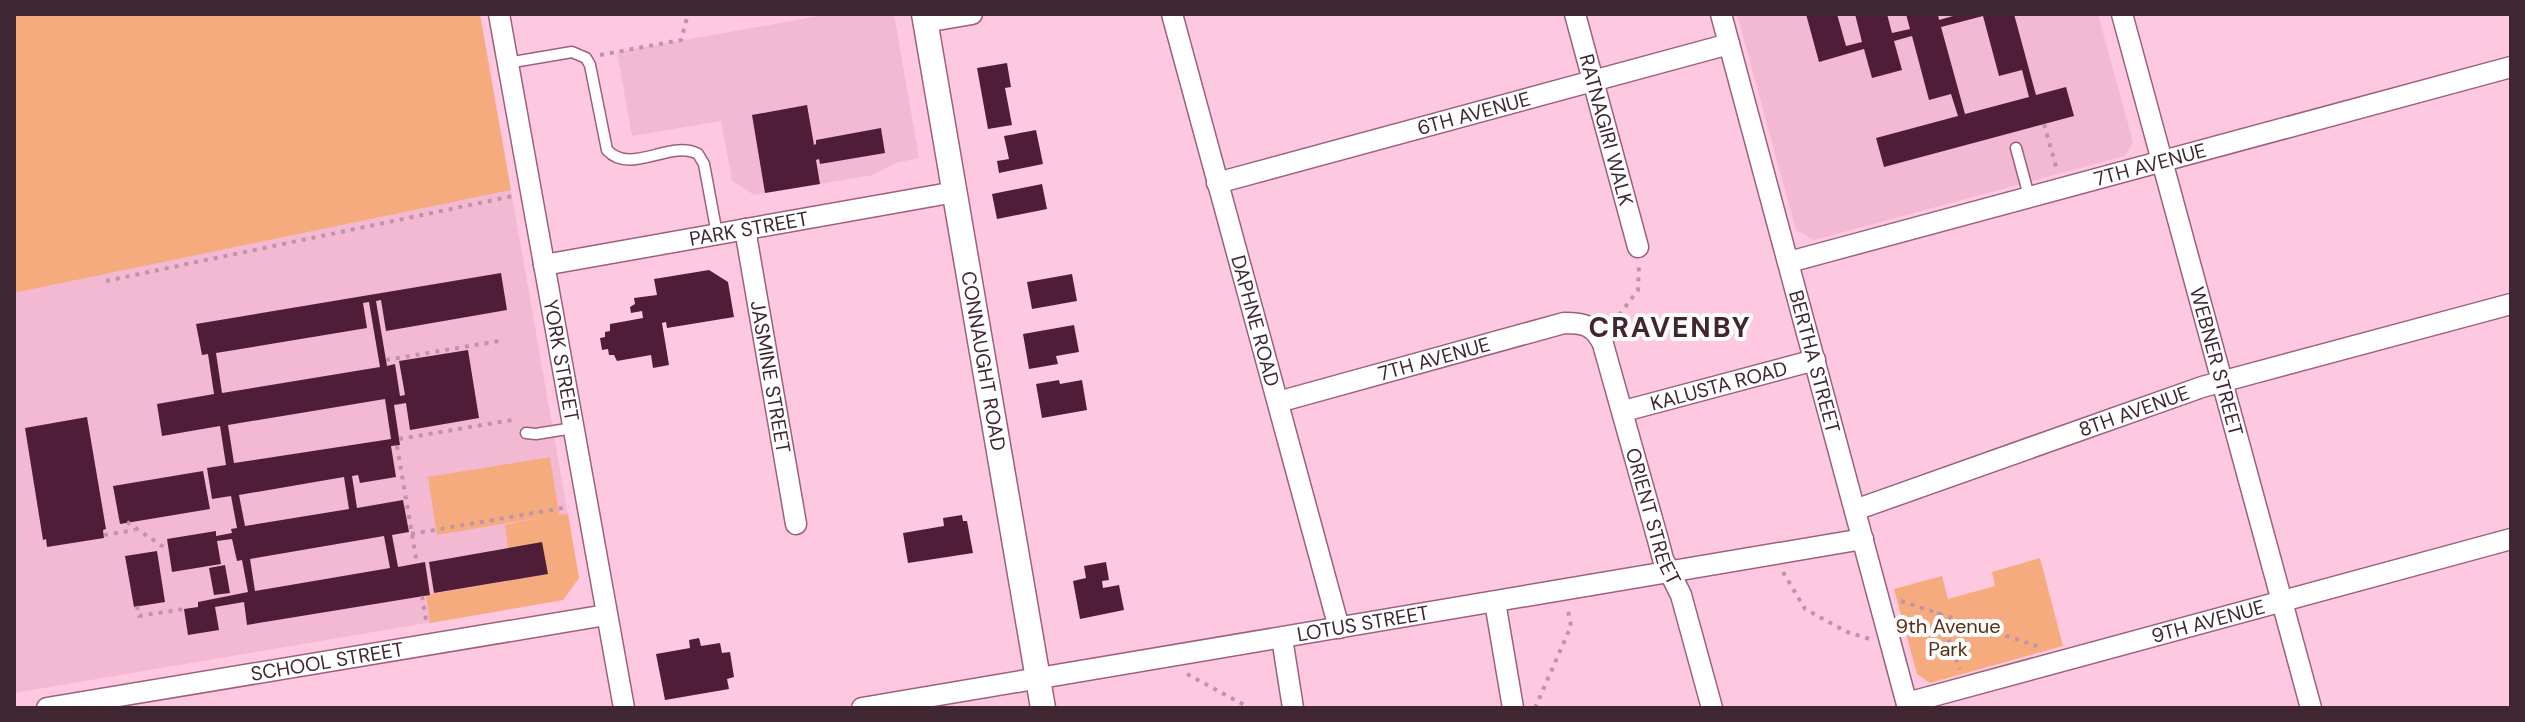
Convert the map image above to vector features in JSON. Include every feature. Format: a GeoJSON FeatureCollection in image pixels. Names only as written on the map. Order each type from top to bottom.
{"type":"FeatureCollection","features":[{"type":"Feature","properties":{"kind":"street","name":"YORK STREET"},"geometry":{"type":"LineString","coordinates":[[499,14],[624,708]]}},
{"type":"Feature","properties":{"kind":"street"},"geometry":{"type":"LineString","coordinates":[[924,18],[972,14]]}},
{"type":"Feature","properties":{"kind":"street","name":"DAPHNE ROAD"},"geometry":{"type":"LineString","coordinates":[[1172,14],[1339,628]]}},
{"type":"Feature","properties":{"kind":"street","name":"RATNAGIRI WALK"},"geometry":{"type":"LineString","coordinates":[[1575,14],[1639,256]]}},
{"type":"Feature","properties":{"kind":"street","name":"BERTHA STREET"},"geometry":{"type":"LineString","coordinates":[[1721,14],[1908,706]]}},
{"type":"Feature","properties":{"kind":"street","name":"WEBNER STREET"},"geometry":{"type":"LineString","coordinates":[[2122,14],[2311,708]]}},
{"type":"Feature","properties":{"kind":"street","name":"CONNAUGHT ROAD"},"geometry":{"type":"LineString","coordinates":[[924,18],[1043,708]]}},
{"type":"Feature","properties":{"kind":"street","name":"6TH AVENUE"},"geometry":{"type":"LineString","coordinates":[[1217,183],[1729,44]]}},
{"type":"Feature","properties":{"kind":"street","name":"7TH AVENUE"},"geometry":{"type":"LineString","coordinates":[[1789,262],[2511,67]]}},
{"type":"Feature","properties":{"kind":"street","name":"PARK STREET"},"geometry":{"type":"LineString","coordinates":[[544,265],[955,192]]}},
{"type":"Feature","properties":{"kind":"street","name":"JASMINE STREET"},"geometry":{"type":"LineString","coordinates":[[745,229],[796,524]]}},
{"type":"Feature","properties":{"kind":"street","name":"8TH AVENUE"},"geometry":{"type":"LineString","coordinates":[[1855,510],[2222,381],[2511,304]]}},
{"type":"Feature","properties":{"kind":"street","name":"7TH AVENUE"},"geometry":{"type":"LineString","coordinates":[[1278,402],[1564,323],[1590,325]]}},
{"type":"Feature","properties":{"kind":"street","name":"ORIENT STREET"},"geometry":{"type":"LineString","coordinates":[[1590,325],[1603,344],[1658,540],[1681,595],[1712,708]]}},
{"type":"Feature","properties":{"kind":"street","name":"KALUSTA ROAD"},"geometry":{"type":"LineString","coordinates":[[1624,411],[1815,360]]}},
{"type":"Feature","properties":{"kind":"street","name":"LOTUS STREET"},"geometry":{"type":"LineString","coordinates":[[862,708],[1863,539]]}},
{"type":"Feature","properties":{"kind":"street","name":"9TH AVENUE"},"geometry":{"type":"LineString","coordinates":[[1908,706],[1967,687],[2511,539]]}},
{"type":"Feature","properties":{"kind":"street"},"geometry":{"type":"LineString","coordinates":[[1495,602],[1513,708]]}},
{"type":"Feature","properties":{"kind":"street","name":"SCHOOL STREET"},"geometry":{"type":"LineString","coordinates":[[47,708],[606,615]]}},
{"type":"Feature","properties":{"kind":"street"},"geometry":{"type":"LineString","coordinates":[[1282,638],[1293,708]]}},
{"type":"Feature","properties":{"kind":"lane"},"geometry":{"type":"LineString","coordinates":[[507,63],[572,52],[586,58],[607,150],[624,160],[684,150],[698,154],[704,164],[717,234]]}},
{"type":"Feature","properties":{"kind":"lane"},"geometry":{"type":"LineString","coordinates":[[2016,148],[2029,196]]}},
{"type":"Feature","properties":{"kind":"lane"},"geometry":{"type":"LineString","coordinates":[[526,433],[573,428]]}},
{"type":"Feature","properties":{"kind":"path"},"geometry":{"type":"LineString","coordinates":[[586,58],[681,40],[688,14]]}},
{"type":"Feature","properties":{"kind":"path"},"geometry":{"type":"LineString","coordinates":[[2044,124],[2061,188]]}},
{"type":"Feature","properties":{"kind":"path"},"geometry":{"type":"LineString","coordinates":[[106,281],[531,193]]}},
{"type":"Feature","properties":{"kind":"path"},"geometry":{"type":"LineString","coordinates":[[1612,324],[1638,290],[1639,256]]}},
{"type":"Feature","properties":{"kind":"path"},"geometry":{"type":"LineString","coordinates":[[386,360],[499,341]]}},
{"type":"Feature","properties":{"kind":"path"},"geometry":{"type":"LineString","coordinates":[[399,439],[512,420]]}},
{"type":"Feature","properties":{"kind":"path"},"geometry":{"type":"LineString","coordinates":[[397,446],[417,564]]}},
{"type":"Feature","properties":{"kind":"path"},"geometry":{"type":"LineString","coordinates":[[411,534],[569,507]]}},
{"type":"Feature","properties":{"kind":"path"},"geometry":{"type":"LineString","coordinates":[[127,522],[168,550]]}},
{"type":"Feature","properties":{"kind":"path"},"geometry":{"type":"LineString","coordinates":[[104,535],[137,529]]}},
{"type":"Feature","properties":{"kind":"path"},"geometry":{"type":"LineString","coordinates":[[1777,554],[1783,573],[1805,609],[1847,632],[1892,645]]}},
{"type":"Feature","properties":{"kind":"path"},"geometry":{"type":"LineString","coordinates":[[1535,708],[1571,626],[1565,590]]}},
{"type":"Feature","properties":{"kind":"path"},"geometry":{"type":"LineString","coordinates":[[422,596],[428,632]]}},
{"type":"Feature","properties":{"kind":"path"},"geometry":{"type":"LineString","coordinates":[[1880,603],[1897,600],[2073,658]]}},
{"type":"Feature","properties":{"kind":"path"},"geometry":{"type":"LineString","coordinates":[[137,606],[139,616],[184,609]]}},
{"type":"Feature","properties":{"kind":"path"},"geometry":{"type":"LineString","coordinates":[[1938,612],[1967,687]]}},
{"type":"Feature","properties":{"kind":"path"},"geometry":{"type":"LineString","coordinates":[[1177,656],[1180,670],[1250,708]]}},
{"type":"Feature","properties":{"kind":"shaded area"},"geometry":{"type":"Polygon","coordinates":[[[830,14],[894,14],[919,158],[895,163],[873,175],[754,195],[732,180],[721,121],[632,136],[617,52],[830,14]]]}},
{"type":"Feature","properties":{"kind":"shaded area"},"geometry":{"type":"Polygon","coordinates":[[[1737,14],[2098,14],[2133,142],[2125,156],[1814,240],[1796,230],[1737,14]]]}},
{"type":"Feature","properties":{"kind":"shaded area"},"geometry":{"type":"Polygon","coordinates":[[[511,190],[579,578],[563,600],[14,693],[14,293],[511,190]]]}},
{"type":"Feature","properties":{"kind":"green space"},"geometry":{"type":"Polygon","coordinates":[[[14,14],[480,14],[511,190],[14,293],[14,14]]]}},
{"type":"Feature","properties":{"kind":"green space"},"geometry":{"type":"Polygon","coordinates":[[[550,457],[559,515],[568,514],[579,578],[563,600],[430,623],[426,595],[547,574],[508,548],[505,525],[543,517],[437,535],[428,477],[550,457]]]}},
{"type":"Feature","properties":{"kind":"green space","name":"9th Avenue Park"},"geometry":{"type":"Polygon","coordinates":[[[2040,558],[2063,646],[1930,683],[1917,674],[1894,589],[1942,576],[1948,599],[1995,586],[1992,572],[2040,558]]]}},
{"type":"Feature","properties":{"kind":"building"},"geometry":{"type":"Polygon","coordinates":[[[1806,14],[1837,14],[1846,46],[1862,42],[1855,14],[1887,14],[1892,33],[1910,29],[1906,14],[1938,14],[1939,20],[1960,14],[2014,14],[2036,95],[2066,87],[2074,116],[1884,167],[1876,138],[1958,116],[1951,94],[1929,100],[1912,36],[1894,41],[1902,70],[1872,78],[1864,49],[1819,62],[1806,14]],[[1983,16],[1941,27],[1965,114],[2029,97],[2022,70],[1999,76],[1983,16]]]}},
{"type":"Feature","properties":{"kind":"building"},"geometry":{"type":"Polygon","coordinates":[[[1007,63],[1011,87],[1005,88],[1012,125],[988,129],[977,68],[1007,63]]]}},
{"type":"Feature","properties":{"kind":"building"},"geometry":{"type":"Polygon","coordinates":[[[807,105],[814,145],[816,140],[881,128],[885,153],[820,164],[819,159],[816,160],[820,184],[765,193],[752,115],[807,105]]]}},
{"type":"Feature","properties":{"kind":"building"},"geometry":{"type":"Polygon","coordinates":[[[1036,130],[1043,164],[999,173],[997,161],[1009,159],[1004,136],[1036,130]]]}},
{"type":"Feature","properties":{"kind":"building"},"geometry":{"type":"Polygon","coordinates":[[[1042,184],[1047,209],[997,219],[992,194],[1042,184]]]}},
{"type":"Feature","properties":{"kind":"building"},"geometry":{"type":"Polygon","coordinates":[[[709,270],[728,282],[734,317],[667,328],[666,322],[662,323],[669,365],[653,368],[651,355],[617,361],[614,355],[609,355],[608,349],[602,350],[600,338],[610,331],[610,324],[643,318],[642,311],[631,313],[630,307],[635,304],[634,298],[657,295],[654,279],[709,270]]]}},
{"type":"Feature","properties":{"kind":"building"},"geometry":{"type":"Polygon","coordinates":[[[501,273],[507,310],[386,331],[381,300],[376,301],[387,366],[395,364],[400,396],[405,395],[399,361],[468,350],[479,418],[410,430],[406,403],[394,405],[400,445],[391,446],[396,477],[360,483],[358,475],[352,476],[357,508],[403,500],[409,532],[392,535],[398,567],[425,562],[430,595],[247,625],[244,602],[215,607],[219,630],[188,635],[184,609],[198,607],[198,602],[248,592],[242,560],[237,561],[232,539],[217,541],[221,564],[172,572],[167,539],[216,531],[216,536],[232,533],[231,529],[237,528],[231,496],[212,499],[207,468],[226,465],[220,426],[162,436],[157,404],[214,394],[208,354],[202,355],[196,324],[501,273]],[[369,302],[363,303],[367,328],[216,353],[222,393],[380,367],[369,302]],[[385,399],[228,425],[234,463],[391,439],[385,399]],[[344,477],[239,495],[245,526],[349,509],[344,477]],[[384,536],[250,559],[255,591],[390,568],[384,536]]]}},
{"type":"Feature","properties":{"kind":"building"},"geometry":{"type":"Polygon","coordinates":[[[1072,274],[1077,301],[1032,309],[1027,282],[1072,274]]]}},
{"type":"Feature","properties":{"kind":"building"},"geometry":{"type":"Polygon","coordinates":[[[1074,325],[1079,352],[1056,356],[1058,364],[1029,369],[1023,334],[1074,325]]]}},
{"type":"Feature","properties":{"kind":"building"},"geometry":{"type":"Polygon","coordinates":[[[1059,380],[1060,384],[1082,380],[1087,410],[1042,418],[1036,384],[1059,380]]]}},
{"type":"Feature","properties":{"kind":"building"},"geometry":{"type":"Polygon","coordinates":[[[87,417],[106,529],[103,530],[104,538],[47,547],[46,539],[43,540],[25,428],[87,417]]]}},
{"type":"Feature","properties":{"kind":"building"},"geometry":{"type":"Polygon","coordinates":[[[203,471],[210,509],[120,524],[113,486],[203,471]]]}},
{"type":"Feature","properties":{"kind":"building"},"geometry":{"type":"Polygon","coordinates":[[[962,515],[963,521],[967,521],[973,553],[908,563],[903,533],[944,526],[943,518],[962,515]]]}},
{"type":"Feature","properties":{"kind":"building"},"geometry":{"type":"Polygon","coordinates":[[[542,542],[548,574],[434,593],[429,562],[542,542]]]}},
{"type":"Feature","properties":{"kind":"building"},"geometry":{"type":"Polygon","coordinates":[[[157,551],[165,602],[134,607],[125,556],[157,551]]]}},
{"type":"Feature","properties":{"kind":"building"},"geometry":{"type":"Polygon","coordinates":[[[1106,562],[1109,580],[1102,581],[1103,588],[1119,585],[1124,610],[1080,619],[1073,581],[1086,578],[1084,566],[1106,562]]]}},
{"type":"Feature","properties":{"kind":"building"},"geometry":{"type":"Polygon","coordinates":[[[225,565],[230,593],[214,595],[209,568],[225,565]]]}},
{"type":"Feature","properties":{"kind":"building"},"geometry":{"type":"Polygon","coordinates":[[[699,638],[701,646],[720,643],[722,653],[730,652],[734,677],[727,679],[729,689],[665,700],[656,654],[690,648],[689,640],[699,638]]]}},
{"type":"Feature","properties":{"kind":"district","name":"CRAVENBY"},"geometry":{"type":"Point","coordinates":[1670,327]}}]}
